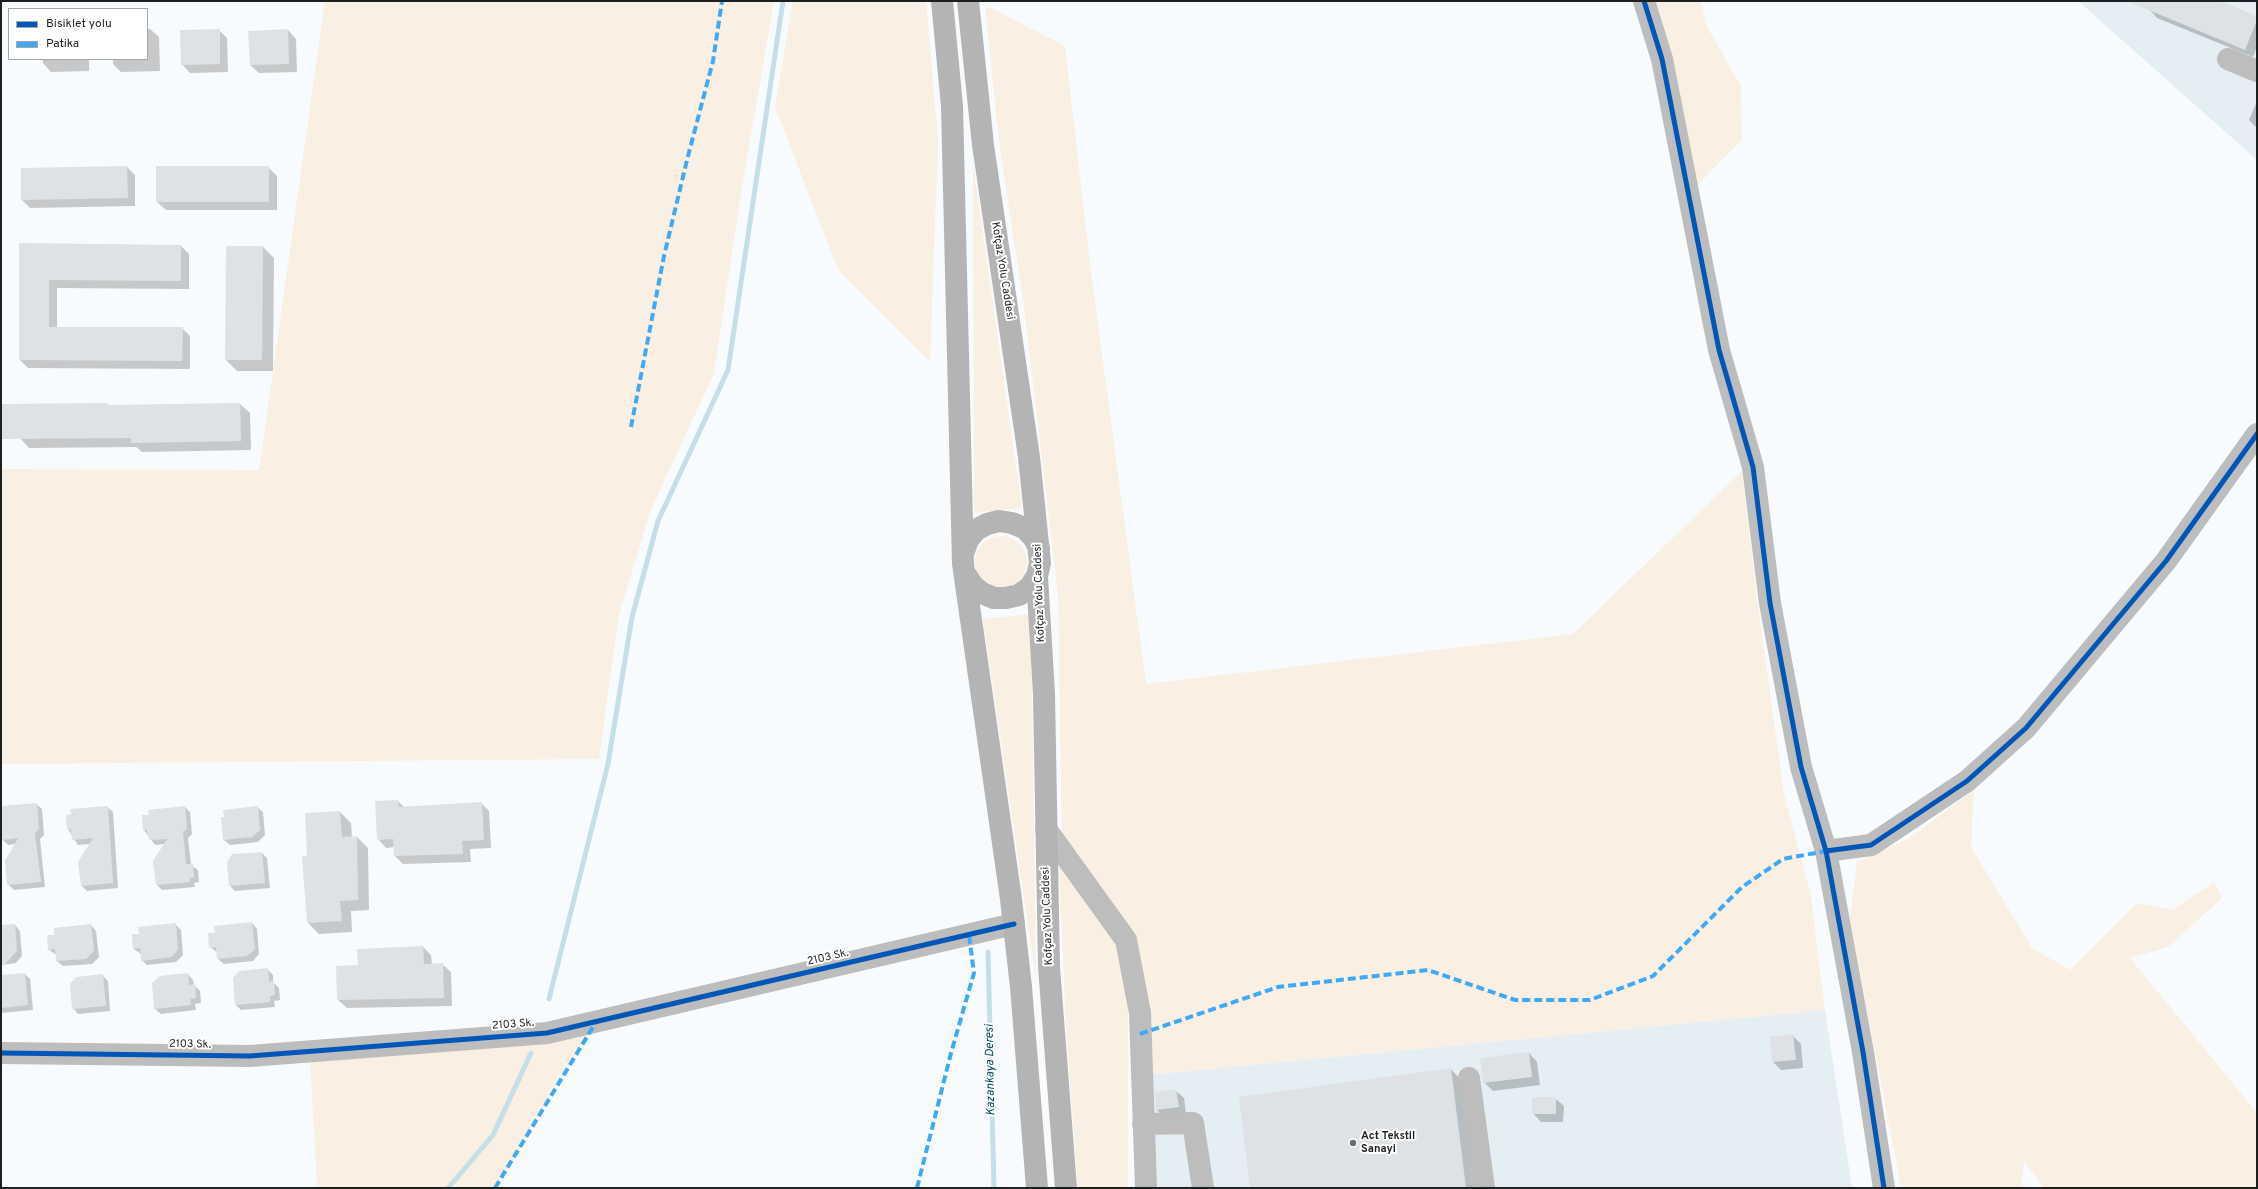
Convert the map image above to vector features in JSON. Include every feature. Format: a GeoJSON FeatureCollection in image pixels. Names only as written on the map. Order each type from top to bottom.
{"type":"FeatureCollection","features":[{"type":"Feature","properties":{"kind":"main road"},"geometry":{"type":"LineString","coordinates":[[942,1],[952,106],[961,516],[964,551],[963,564],[966,575],[1014,924],[1037,1188]]}},
{"type":"Feature","properties":{"kind":"main road","name":"Kofçaz Yolu Caddesi"},"geometry":{"type":"LineString","coordinates":[[968,1],[983,145],[1008,308],[1039,550],[1040,563],[1037,576],[1044,694],[1046,829],[1052,1026],[1066,1188]]}},
{"type":"Feature","properties":{"kind":"main road"},"geometry":{"type":"LineString","coordinates":[[964,551],[968,540],[976,530],[987,524],[999,521],[1012,523],[1024,528],[1033,538],[1039,550]]}},
{"type":"Feature","properties":{"kind":"main road"},"geometry":{"type":"LineString","coordinates":[[966,575],[973,586],[982,593],[994,598],[1006,598],[1019,595],[1030,587],[1037,576]]}},
{"type":"Feature","properties":{"kind":"street"},"geometry":{"type":"LineString","coordinates":[[1644,1],[1662,59],[1719,350],[1753,467],[1770,603],[1801,767],[1826,851],[1863,1052],[1884,1188]]}},
{"type":"Feature","properties":{"kind":"street"},"geometry":{"type":"LineString","coordinates":[[2228,59],[2257,71]]}},
{"type":"Feature","properties":{"kind":"street"},"geometry":{"type":"LineString","coordinates":[[1826,851],[1871,845],[1967,781],[2026,728],[2166,561],[2257,434]]}},
{"type":"Feature","properties":{"kind":"street"},"geometry":{"type":"LineString","coordinates":[[1046,829],[1126,940],[1140,1013],[1146,1188]]}},
{"type":"Feature","properties":{"kind":"street","name":"2103 Sk."},"geometry":{"type":"LineString","coordinates":[[1,1053],[250,1056],[547,1033],[1014,924]]}},
{"type":"Feature","properties":{"kind":"street"},"geometry":{"type":"LineString","coordinates":[[1469,1078],[1484,1188]]}},
{"type":"Feature","properties":{"kind":"street"},"geometry":{"type":"LineString","coordinates":[[1143,1124],[1193,1123],[1203,1188]]}},
{"type":"Feature","properties":{"kind":"shaded area"},"geometry":{"type":"Polygon","coordinates":[[[325,1],[774,1],[742,187],[714,373],[650,512],[619,614],[599,759],[1,764],[1,469],[259,470],[325,1]]]}},
{"type":"Feature","properties":{"kind":"shaded area"},"geometry":{"type":"Polygon","coordinates":[[[793,1],[926,1],[938,140],[930,362],[838,270],[775,107],[793,1]]]}},
{"type":"Feature","properties":{"kind":"shaded area"},"geometry":{"type":"Polygon","coordinates":[[[1651,1],[1701,1],[1706,25],[1741,86],[1742,139],[1696,187],[1651,1]]]}},
{"type":"Feature","properties":{"kind":"shaded area"},"geometry":{"type":"Polygon","coordinates":[[[2078,1],[2257,1],[2257,160],[2078,1]]]}},
{"type":"Feature","properties":{"kind":"shaded area"},"geometry":{"type":"Polygon","coordinates":[[[985,5],[1065,46],[1091,272],[1146,684],[1573,634],[1742,471],[1758,606],[1784,794],[1811,896],[1825,1010],[1145,1075],[1131,938],[1062,840],[1058,594],[1023,300],[999,142],[985,5]]]}},
{"type":"Feature","properties":{"kind":"shaded area"},"geometry":{"type":"Polygon","coordinates":[[[973,163],[1022,508],[974,513],[973,163]]]}},
{"type":"Feature","properties":{"kind":"shaded area"},"geometry":{"type":"Polygon","coordinates":[[[1001,536],[1011,538],[1019,544],[1025,552],[1027,562],[1025,572],[1019,580],[1011,586],[1001,588],[991,586],[983,580],[977,572],[975,562],[977,552],[983,544],[991,538],[1001,536]]]}},
{"type":"Feature","properties":{"kind":"shaded area"},"geometry":{"type":"Polygon","coordinates":[[[1031,614],[1036,980],[983,619],[1031,614]]]}},
{"type":"Feature","properties":{"kind":"shaded area"},"geometry":{"type":"Polygon","coordinates":[[[1974,790],[1971,847],[2032,948],[2070,970],[2137,903],[2172,910],[2214,882],[2222,898],[2168,947],[2130,958],[2257,1113],[2257,1188],[2044,1188],[2024,1161],[2021,1188],[1901,1188],[1850,919],[1857,862],[1908,839],[1974,790]]]}},
{"type":"Feature","properties":{"kind":"shaded area"},"geometry":{"type":"Polygon","coordinates":[[[1059,864],[1113,936],[1128,988],[1128,1188],[1078,1188],[1066,1028],[1059,864]]]}},
{"type":"Feature","properties":{"kind":"shaded area"},"geometry":{"type":"Polygon","coordinates":[[[1825,1010],[1852,1188],[1148,1188],[1145,1075],[1825,1010]]]}},
{"type":"Feature","properties":{"kind":"shaded area"},"geometry":{"type":"Polygon","coordinates":[[[589,1033],[495,1188],[320,1188],[317,1186],[310,1059],[589,1033]]]}},
{"type":"Feature","properties":{"kind":"building"},"geometry":{"type":"Polygon","coordinates":[[[2127,1],[2220,1],[2257,16],[2257,20],[2245,50],[2127,1]]]}},
{"type":"Feature","properties":{"kind":"building"},"geometry":{"type":"Polygon","coordinates":[[[220,29],[220,64],[181,65],[180,30],[220,29]]]}},
{"type":"Feature","properties":{"kind":"building"},"geometry":{"type":"Polygon","coordinates":[[[288,29],[289,64],[250,65],[248,31],[288,29]]]}},
{"type":"Feature","properties":{"kind":"building"},"geometry":{"type":"Polygon","coordinates":[[[127,166],[128,198],[21,200],[21,168],[127,166]]]}},
{"type":"Feature","properties":{"kind":"building"},"geometry":{"type":"Polygon","coordinates":[[[156,166],[269,166],[269,202],[156,202],[156,166]]]}},
{"type":"Feature","properties":{"kind":"building"},"geometry":{"type":"Polygon","coordinates":[[[19,243],[181,245],[181,281],[49,280],[49,327],[183,327],[182,361],[19,360],[19,243]]]}},
{"type":"Feature","properties":{"kind":"building"},"geometry":{"type":"Polygon","coordinates":[[[226,246],[263,246],[262,360],[225,360],[226,246]]]}},
{"type":"Feature","properties":{"kind":"building"},"geometry":{"type":"Polygon","coordinates":[[[107,403],[107,405],[240,403],[241,441],[131,443],[131,438],[1,439],[1,404],[107,403]]]}},
{"type":"Feature","properties":{"kind":"building"},"geometry":{"type":"Polygon","coordinates":[[[398,800],[399,807],[482,802],[484,840],[462,841],[463,854],[394,856],[393,839],[377,840],[375,801],[398,800]]]}},
{"type":"Feature","properties":{"kind":"building"},"geometry":{"type":"Polygon","coordinates":[[[37,803],[39,829],[35,833],[41,882],[7,885],[5,861],[18,838],[2,840],[1,806],[37,803]]]}},
{"type":"Feature","properties":{"kind":"building"},"geometry":{"type":"Polygon","coordinates":[[[108,806],[113,883],[81,886],[78,862],[93,838],[72,840],[71,829],[67,829],[66,815],[71,814],[70,809],[108,806]]]}},
{"type":"Feature","properties":{"kind":"building"},"geometry":{"type":"Polygon","coordinates":[[[185,806],[187,829],[183,832],[186,864],[193,864],[194,877],[190,878],[190,882],[156,885],[153,861],[167,839],[149,840],[147,830],[143,830],[142,815],[149,815],[148,810],[185,806]]]}},
{"type":"Feature","properties":{"kind":"building"},"geometry":{"type":"Polygon","coordinates":[[[258,806],[260,830],[252,837],[223,840],[221,817],[224,817],[223,810],[258,806]]]}},
{"type":"Feature","properties":{"kind":"building"},"geometry":{"type":"Polygon","coordinates":[[[340,811],[342,837],[357,836],[358,900],[340,901],[342,921],[307,923],[302,856],[307,856],[305,813],[340,811]]]}},
{"type":"Feature","properties":{"kind":"building"},"geometry":{"type":"Polygon","coordinates":[[[262,852],[265,883],[229,886],[227,862],[232,854],[262,852]]]}},
{"type":"Feature","properties":{"kind":"building"},"geometry":{"type":"Polygon","coordinates":[[[252,922],[255,949],[247,956],[217,959],[216,947],[209,948],[208,933],[215,933],[214,926],[252,922]]]}},
{"type":"Feature","properties":{"kind":"building"},"geometry":{"type":"Polygon","coordinates":[[[176,923],[178,950],[171,957],[141,961],[140,948],[133,949],[132,934],[139,934],[138,927],[176,923]]]}},
{"type":"Feature","properties":{"kind":"building"},"geometry":{"type":"Polygon","coordinates":[[[15,924],[17,951],[1,968],[1,925],[15,924]]]}},
{"type":"Feature","properties":{"kind":"building"},"geometry":{"type":"Polygon","coordinates":[[[91,924],[94,951],[86,959],[56,961],[55,949],[48,950],[47,935],[54,935],[54,928],[91,924]]]}},
{"type":"Feature","properties":{"kind":"building"},"geometry":{"type":"Polygon","coordinates":[[[423,946],[424,964],[443,963],[444,998],[337,1000],[336,966],[358,965],[357,949],[423,946]]]}},
{"type":"Feature","properties":{"kind":"building"},"geometry":{"type":"Polygon","coordinates":[[[268,968],[269,982],[274,981],[275,995],[270,996],[270,1002],[235,1005],[233,978],[239,971],[268,968]]]}},
{"type":"Feature","properties":{"kind":"building"},"geometry":{"type":"Polygon","coordinates":[[[25,973],[28,1005],[1,1008],[1,975],[25,973]]]}},
{"type":"Feature","properties":{"kind":"building"},"geometry":{"type":"Polygon","coordinates":[[[188,973],[189,985],[195,984],[196,998],[190,999],[191,1005],[154,1009],[152,983],[160,976],[188,973]]]}},
{"type":"Feature","properties":{"kind":"building"},"geometry":{"type":"Polygon","coordinates":[[[103,974],[106,1006],[72,1009],[70,984],[76,977],[103,974]]]}},
{"type":"Feature","properties":{"kind":"building"},"geometry":{"type":"Polygon","coordinates":[[[1793,1034],[1796,1060],[1772,1062],[1770,1037],[1793,1034]]]}},
{"type":"Feature","properties":{"kind":"building"},"geometry":{"type":"Polygon","coordinates":[[[1529,1052],[1532,1077],[1483,1083],[1480,1058],[1529,1052]]]}},
{"type":"Feature","properties":{"kind":"building","name":"Act Tekstil Sanayi"},"geometry":{"type":"Polygon","coordinates":[[[1451,1068],[1466,1188],[1250,1188],[1239,1097],[1451,1068]]]}},
{"type":"Feature","properties":{"kind":"building"},"geometry":{"type":"Polygon","coordinates":[[[1176,1089],[1179,1107],[1156,1110],[1155,1092],[1176,1089]]]}},
{"type":"Feature","properties":{"kind":"building"},"geometry":{"type":"Polygon","coordinates":[[[1532,1097],[1556,1097],[1556,1114],[1532,1114],[1532,1097]]]}},
{"type":"Feature","properties":{"kind":"waterway"},"geometry":{"type":"LineString","coordinates":[[549,999],[608,764],[632,617],[658,521],[728,370],[783,1]]}},
{"type":"Feature","properties":{"kind":"waterway","name":"Kazankaya Deresi"},"geometry":{"type":"LineString","coordinates":[[988,952],[994,1188]]}},
{"type":"Feature","properties":{"kind":"waterway"},"geometry":{"type":"LineString","coordinates":[[448,1188],[493,1135],[531,1053]]}},
{"type":"Feature","properties":{"kind":"marked path"},"geometry":{"type":"LineString","coordinates":[[631,427],[664,256],[713,61],[722,1]]}},
{"type":"Feature","properties":{"kind":"marked path"},"geometry":{"type":"LineString","coordinates":[[1140,1034],[1278,987],[1428,970],[1515,1000],[1590,1000],[1653,976],[1742,887],[1783,859],[1826,851]]}},
{"type":"Feature","properties":{"kind":"marked path"},"geometry":{"type":"LineString","coordinates":[[917,1188],[951,1053],[974,973],[969,935]]}},
{"type":"Feature","properties":{"kind":"marked path"},"geometry":{"type":"LineString","coordinates":[[495,1188],[596,1022]]}},
{"type":"Feature","properties":{"kind":"cycle path"},"geometry":{"type":"LineString","coordinates":[[1644,1],[1662,59],[1719,350],[1753,467],[1770,603],[1801,767],[1826,851],[1863,1052],[1884,1188]]}},
{"type":"Feature","properties":{"kind":"cycle path"},"geometry":{"type":"LineString","coordinates":[[1826,851],[1871,845],[1967,781],[2026,728],[2166,561],[2257,434]]}},
{"type":"Feature","properties":{"kind":"cycle path"},"geometry":{"type":"LineString","coordinates":[[1,1053],[250,1056],[547,1033],[1014,924]]}},
{"type":"Feature","properties":{"kind":"place","name":"Act Tekstil Sanayi"},"geometry":{"type":"Point","coordinates":[1353,1143]}}]}
